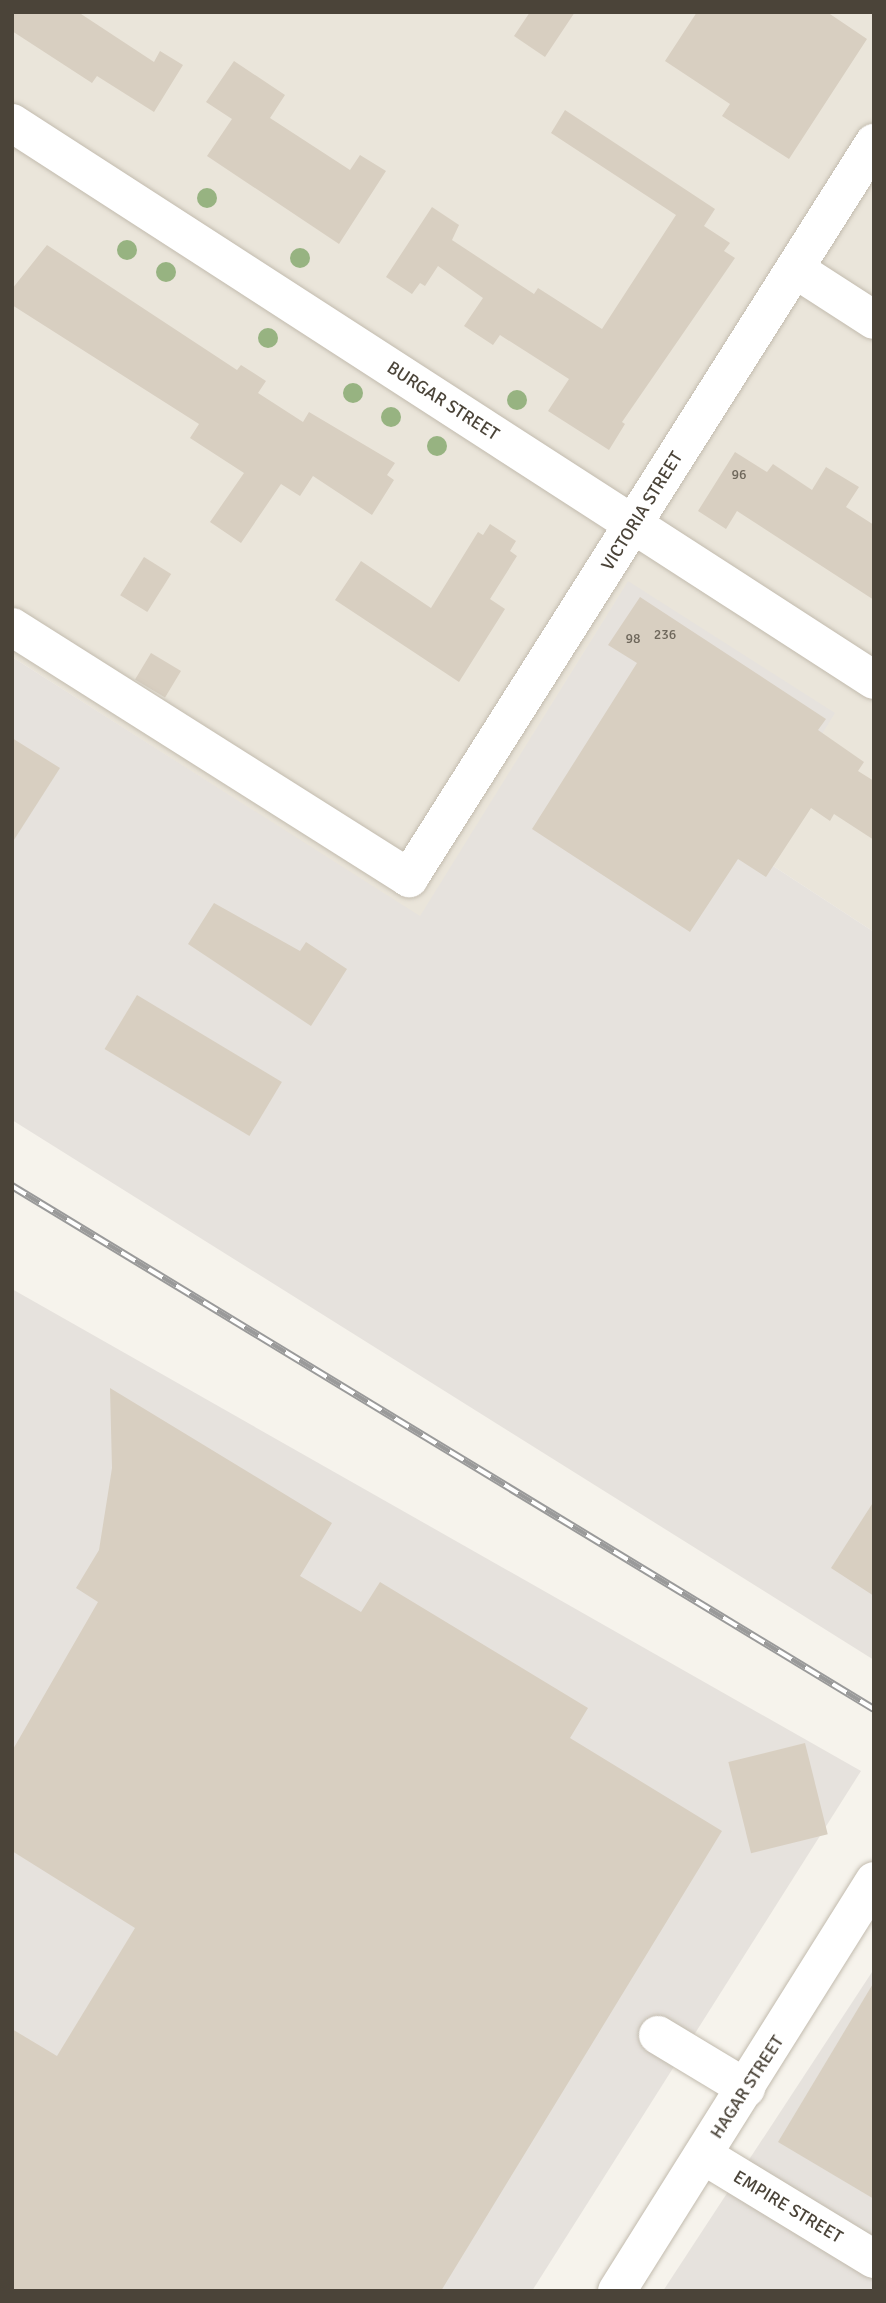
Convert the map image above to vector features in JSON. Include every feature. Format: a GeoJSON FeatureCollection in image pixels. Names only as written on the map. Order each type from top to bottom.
{"type":"FeatureCollection","features":[{"type":"Feature","properties":{"kind":"street","name":"BURGAR STREET"},"geometry":{"type":"LineString","coordinates":[[12,123],[874,680]]}},
{"type":"Feature","properties":{"kind":"street","name":"VICTORIA STREET"},"geometry":{"type":"LineString","coordinates":[[12,627],[409,878],[874,143]]}},
{"type":"Feature","properties":{"kind":"street"},"geometry":{"type":"LineString","coordinates":[[795,269],[874,320]]}},
{"type":"Feature","properties":{"kind":"street","name":"HAGAR STREET"},"geometry":{"type":"LineString","coordinates":[[617,2291],[874,1881]]}},
{"type":"Feature","properties":{"kind":"street"},"geometry":{"type":"LineString","coordinates":[[658,2035],[746,2088]]}},
{"type":"Feature","properties":{"kind":"street","name":"EMPIRE STREET"},"geometry":{"type":"LineString","coordinates":[[703,2155],[874,2259]]}},
{"type":"Feature","properties":{"kind":"shaded area"},"geometry":{"type":"Polygon","coordinates":[[[12,12],[874,12],[874,932],[750,851],[628,582],[420,917],[12,657],[12,12]]]}},
{"type":"Feature","properties":{"kind":"shaded area"},"geometry":{"type":"Polygon","coordinates":[[[628,581],[835,713],[750,851],[874,932],[874,1660],[12,1120],[12,657],[420,916],[628,581]]]}},
{"type":"Feature","properties":{"kind":"shaded area"},"geometry":{"type":"Polygon","coordinates":[[[12,1289],[861,1771],[532,2291],[12,2291],[12,1289]]]}},
{"type":"Feature","properties":{"kind":"shaded area"},"geometry":{"type":"Polygon","coordinates":[[[874,1969],[874,2291],[663,2291],[874,1969]]]}},
{"type":"Feature","properties":{"kind":"building"},"geometry":{"type":"Polygon","coordinates":[[[12,12],[78,12],[154,62],[160,51],[183,65],[154,112],[97,76],[92,83],[12,31],[12,12]]]}},
{"type":"Feature","properties":{"kind":"building"},"geometry":{"type":"Polygon","coordinates":[[[530,12],[575,12],[545,57],[514,36],[530,12]]]}},
{"type":"Feature","properties":{"kind":"building"},"geometry":{"type":"Polygon","coordinates":[[[697,12],[827,12],[867,39],[789,159],[722,116],[730,104],[665,61],[697,12]]]}},
{"type":"Feature","properties":{"kind":"building"},"geometry":{"type":"Polygon","coordinates":[[[234,61],[285,95],[270,118],[350,170],[360,155],[386,171],[339,244],[207,156],[232,119],[206,102],[234,61]]]}},
{"type":"Feature","properties":{"kind":"building"},"geometry":{"type":"Polygon","coordinates":[[[565,110],[715,209],[704,226],[730,243],[724,251],[735,258],[622,422],[625,424],[609,450],[548,411],[569,379],[500,335],[493,345],[464,326],[483,298],[438,266],[425,286],[420,283],[412,294],[386,277],[432,207],[459,225],[452,240],[534,294],[538,288],[602,329],[676,215],[551,133],[565,110]]]}},
{"type":"Feature","properties":{"kind":"building"},"geometry":{"type":"Polygon","coordinates":[[[47,245],[237,370],[241,365],[266,381],[258,393],[303,422],[309,412],[395,463],[387,475],[394,480],[372,515],[313,476],[300,496],[281,484],[241,543],[210,522],[244,473],[190,438],[199,424],[12,305],[12,289],[47,245]]]}},
{"type":"Feature","properties":{"kind":"building"},"geometry":{"type":"Polygon","coordinates":[[[735,452],[767,472],[773,464],[812,490],[826,467],[859,487],[846,507],[874,525],[874,600],[737,511],[726,529],[698,511],[735,452]]]}},
{"type":"Feature","properties":{"kind":"building"},"geometry":{"type":"Polygon","coordinates":[[[490,524],[516,541],[510,551],[517,556],[490,599],[505,609],[459,682],[335,600],[361,561],[431,608],[478,532],[483,535],[490,524]]]}},
{"type":"Feature","properties":{"kind":"building"},"geometry":{"type":"Polygon","coordinates":[[[144,557],[171,574],[147,612],[120,595],[144,557]]]}},
{"type":"Feature","properties":{"kind":"building"},"geometry":{"type":"Polygon","coordinates":[[[640,597],[826,719],[818,730],[864,762],[858,771],[874,781],[874,840],[834,814],[830,821],[811,808],[766,877],[738,859],[690,932],[532,829],[637,663],[608,645],[640,597]]]}},
{"type":"Feature","properties":{"kind":"building"},"geometry":{"type":"Polygon","coordinates":[[[151,653],[181,671],[165,698],[135,680],[151,653]]]}},
{"type":"Feature","properties":{"kind":"building"},"geometry":{"type":"Polygon","coordinates":[[[12,738],[60,768],[12,843],[12,738]]]}},
{"type":"Feature","properties":{"kind":"building"},"geometry":{"type":"Polygon","coordinates":[[[214,903],[300,951],[306,942],[347,969],[311,1026],[188,944],[214,903]]]}},
{"type":"Feature","properties":{"kind":"building"},"geometry":{"type":"Polygon","coordinates":[[[137,995],[282,1082],[249,1136],[105,1049],[137,995]]]}},
{"type":"Feature","properties":{"kind":"building"},"geometry":{"type":"Polygon","coordinates":[[[110,1388],[332,1523],[300,1576],[361,1612],[380,1582],[588,1708],[570,1738],[722,1831],[441,2291],[12,2291],[12,2029],[57,2056],[135,1928],[12,1851],[12,1751],[98,1602],[76,1588],[99,1550],[112,1468],[110,1388]]]}},
{"type":"Feature","properties":{"kind":"building"},"geometry":{"type":"Polygon","coordinates":[[[874,1501],[874,1596],[831,1568],[874,1501]]]}},
{"type":"Feature","properties":{"kind":"building"},"geometry":{"type":"Polygon","coordinates":[[[805,1743],[828,1834],[751,1853],[728,1762],[805,1743]]]}},
{"type":"Feature","properties":{"kind":"building"},"geometry":{"type":"Polygon","coordinates":[[[874,1982],[874,2199],[778,2142],[874,1982]]]}},
{"type":"Feature","properties":{"kind":"railway"},"geometry":{"type":"LineString","coordinates":[[12,1186],[874,1709]]}}]}
